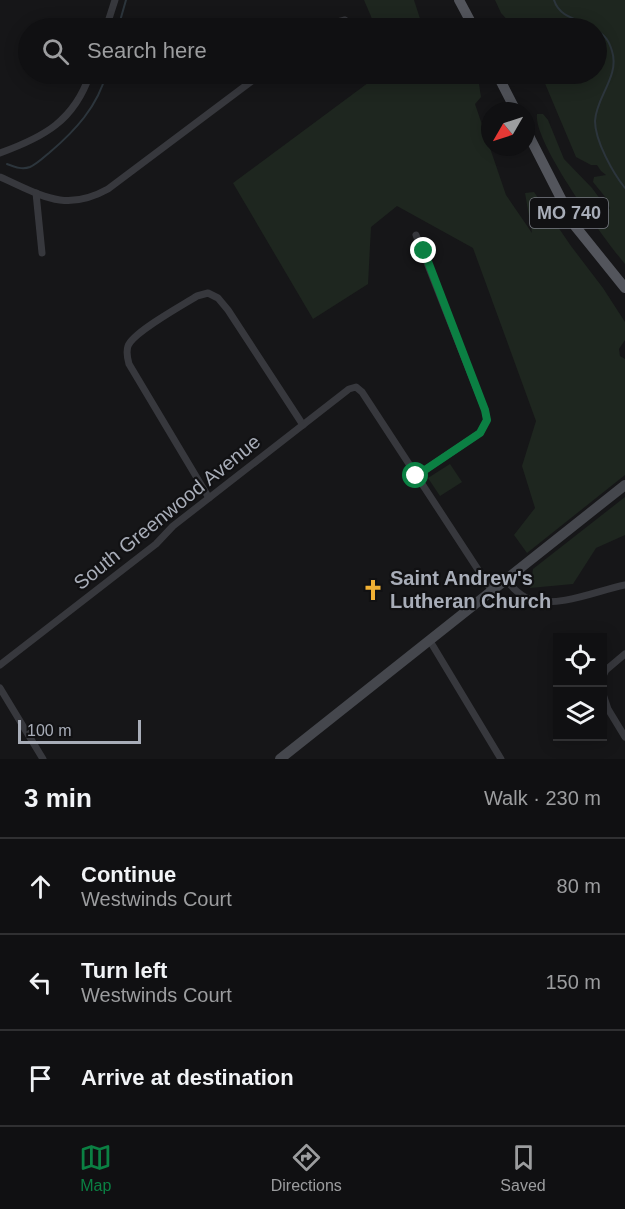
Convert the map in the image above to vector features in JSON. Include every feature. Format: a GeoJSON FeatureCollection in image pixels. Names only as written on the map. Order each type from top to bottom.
{"type":"FeatureCollection","features":[{"type":"Feature","properties":{"kind":"main road"},"geometry":{"type":"LineString","coordinates":[[459,0],[469,18]]}},
{"type":"Feature","properties":{"kind":"main road"},"geometry":{"type":"LineString","coordinates":[[502,84],[511,102]]}},
{"type":"Feature","properties":{"kind":"main road","name":"MO 740"},"geometry":{"type":"LineString","coordinates":[[535,148],[575,226],[625,288]]}},
{"type":"Feature","properties":{"kind":"main road"},"geometry":{"type":"LineString","coordinates":[[280,759],[625,485]]}},
{"type":"Feature","properties":{"kind":"street"},"geometry":{"type":"LineString","coordinates":[[109,18],[115,0]]}},
{"type":"Feature","properties":{"kind":"street"},"geometry":{"type":"LineString","coordinates":[[0,153],[48,132],[67,116],[86,84]]}},
{"type":"Feature","properties":{"kind":"street"},"geometry":{"type":"LineString","coordinates":[[0,177],[61,201],[93,198],[248,84]]}},
{"type":"Feature","properties":{"kind":"street"},"geometry":{"type":"LineString","coordinates":[[36,193],[42,253]]}},
{"type":"Feature","properties":{"kind":"street"},"geometry":{"type":"LineString","coordinates":[[416,235],[487,420],[480,433],[416,476],[492,591]]}},
{"type":"Feature","properties":{"kind":"street"},"geometry":{"type":"LineString","coordinates":[[209,498],[129,364],[127,354],[129,343],[138,333],[197,296],[208,293],[218,298],[303,424]]}},
{"type":"Feature","properties":{"kind":"street","name":"South Greenwood Avenue"},"geometry":{"type":"LineString","coordinates":[[0,664],[156,544],[173,526],[349,390],[356,387],[362,392],[416,476]]}},
{"type":"Feature","properties":{"kind":"street"},"geometry":{"type":"LineString","coordinates":[[506,580],[516,592],[530,600],[556,602],[625,585]]}},
{"type":"Feature","properties":{"kind":"street"},"geometry":{"type":"LineString","coordinates":[[429,641],[501,759]]}},
{"type":"Feature","properties":{"kind":"street"},"geometry":{"type":"LineString","coordinates":[[607,669],[625,654]]}},
{"type":"Feature","properties":{"kind":"street"},"geometry":{"type":"LineString","coordinates":[[0,688],[43,759]]}},
{"type":"Feature","properties":{"kind":"street"},"geometry":{"type":"LineString","coordinates":[[607,705],[625,736]]}},
{"type":"Feature","properties":{"kind":"shaded area"},"geometry":{"type":"Polygon","coordinates":[[[364,0],[414,0],[420,18],[372,18],[364,0]]]}},
{"type":"Feature","properties":{"kind":"shaded area"},"geometry":{"type":"Polygon","coordinates":[[[495,0],[625,0],[625,264],[587,213],[558,167],[546,146],[539,128],[537,114],[543,114],[548,120],[564,159],[610,209],[606,198],[593,182],[594,177],[606,175],[597,165],[591,165],[576,157],[545,84],[607,84],[607,18],[506,18],[495,0]]]}},
{"type":"Feature","properties":{"kind":"shaded area"},"geometry":{"type":"Polygon","coordinates":[[[367,84],[479,84],[481,97],[475,104],[481,122],[481,156],[493,156],[506,195],[532,233],[525,193],[534,192],[625,322],[625,340],[619,349],[620,356],[625,359],[625,475],[527,553],[514,535],[535,508],[522,466],[536,421],[473,248],[397,206],[371,227],[368,284],[313,319],[233,183],[367,84]]]}},
{"type":"Feature","properties":{"kind":"shaded area"},"geometry":{"type":"Polygon","coordinates":[[[450,464],[462,482],[440,496],[428,478],[450,464]]]}},
{"type":"Feature","properties":{"kind":"shaded area"},"geometry":{"type":"Polygon","coordinates":[[[625,497],[625,535],[596,548],[573,584],[530,588],[533,569],[625,497]]]}},
{"type":"Feature","properties":{"kind":"waterway"},"geometry":{"type":"LineString","coordinates":[[121,18],[126,0]]}},
{"type":"Feature","properties":{"kind":"waterway"},"geometry":{"type":"LineString","coordinates":[[554,0],[561,11],[573,18]]}},
{"type":"Feature","properties":{"kind":"waterway"},"geometry":{"type":"LineString","coordinates":[[607,41],[614,60],[613,69],[599,103],[595,121],[598,138],[606,156],[625,188]]}},
{"type":"Feature","properties":{"kind":"waterway"},"geometry":{"type":"LineString","coordinates":[[7,164],[21,168],[30,167],[59,145],[84,117],[103,84]]}},
{"type":"Feature","properties":{"kind":"place","name":"Saint Andrew's Lutheran Church"},"geometry":{"type":"Point","coordinates":[373,590]}},
{"type":"Feature","properties":{"kind":"route"},"geometry":{"type":"LineString","coordinates":[[416,476],[480,433],[487,420],[424,251]]}}]}
